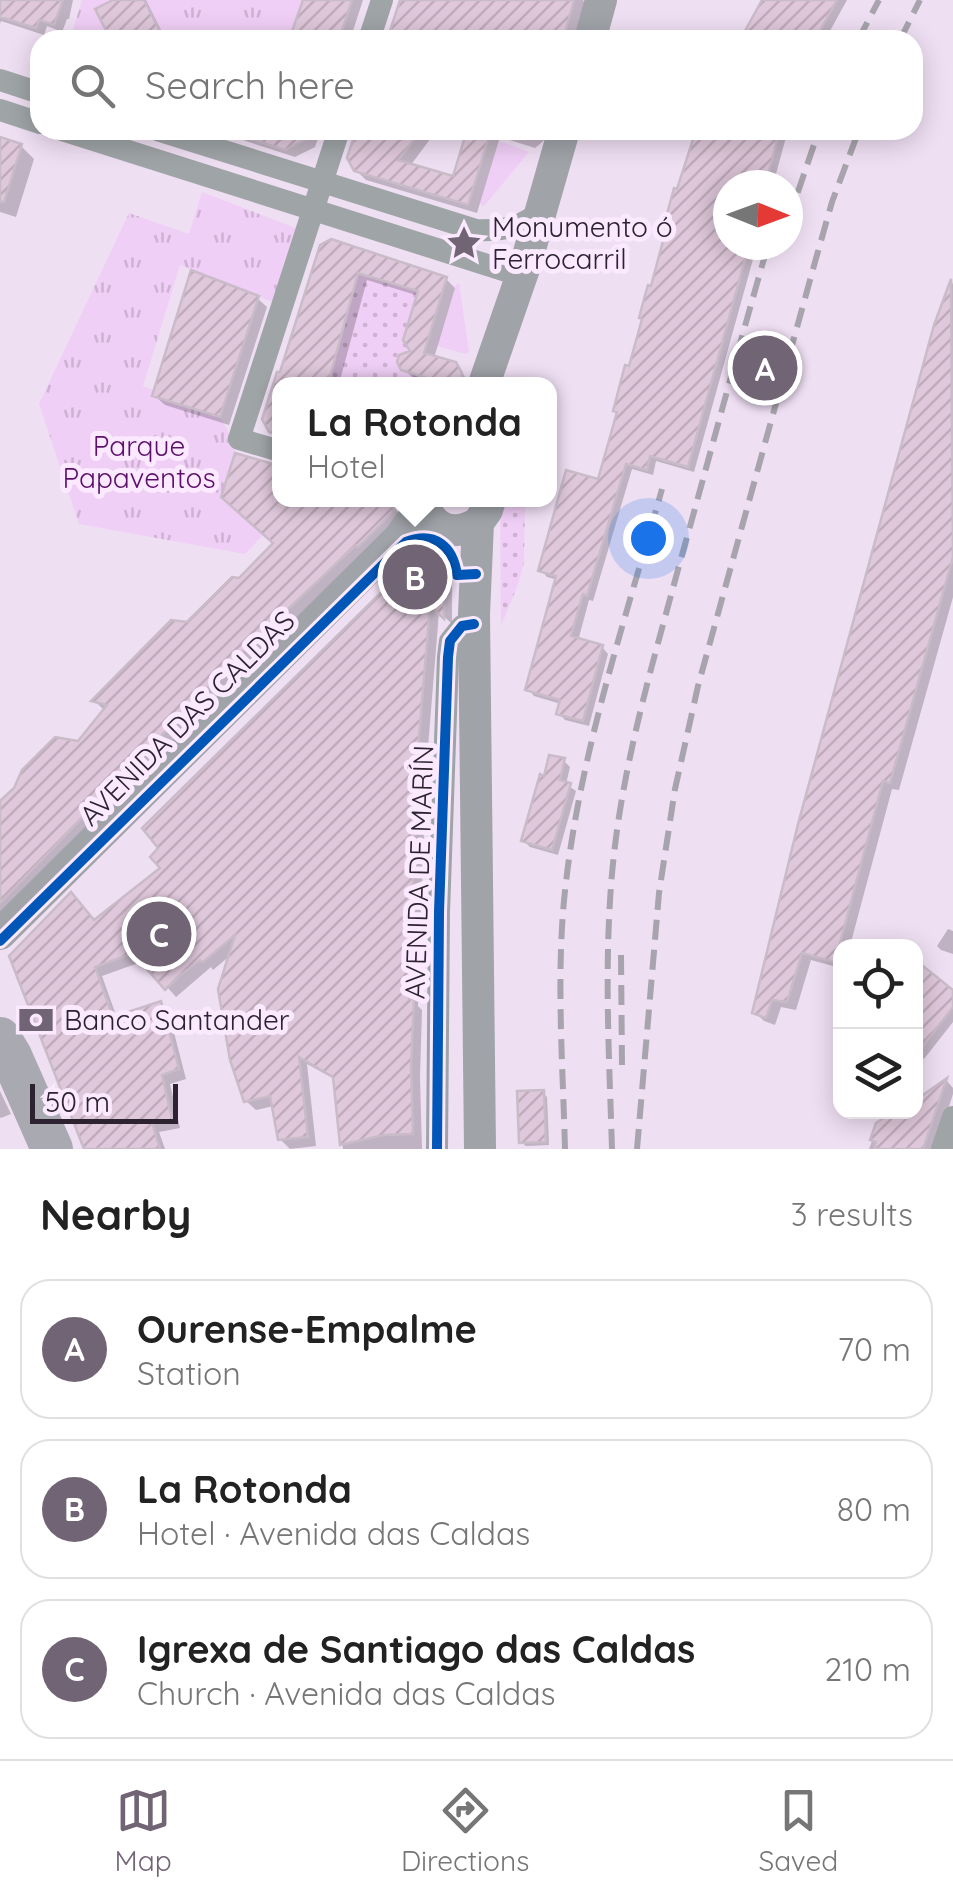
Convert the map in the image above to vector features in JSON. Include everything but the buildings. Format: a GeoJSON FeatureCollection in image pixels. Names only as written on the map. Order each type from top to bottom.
{"type":"FeatureCollection","features":[{"type":"Feature","properties":{"kind":"highway"},"geometry":{"type":"LineString","coordinates":[[0,1038],[52,1149]]}},
{"type":"Feature","properties":{"kind":"main road"},"geometry":{"type":"LineString","coordinates":[[593,30],[601,0]]}},
{"type":"Feature","properties":{"kind":"main road"},"geometry":{"type":"LineString","coordinates":[[486,377],[522,276],[561,140]]}},
{"type":"Feature","properties":{"kind":"main road"},"geometry":{"type":"LineString","coordinates":[[500,377],[522,276]]}},
{"type":"Feature","properties":{"kind":"main road","name":"AVENIDA DAS CALDAS"},"geometry":{"type":"LineString","coordinates":[[0,934],[400,537],[420,507]]}},
{"type":"Feature","properties":{"kind":"main road"},"geometry":{"type":"LineString","coordinates":[[424,507],[436,524],[474,518]]}},
{"type":"Feature","properties":{"kind":"main road","name":"AVENIDA DE MARÍN"},"geometry":{"type":"LineString","coordinates":[[474,518],[467,547],[474,616],[461,695],[477,908],[480,1149]]}},
{"type":"Feature","properties":{"kind":"street"},"geometry":{"type":"LineString","coordinates":[[372,30],[382,0]]}},
{"type":"Feature","properties":{"kind":"street"},"geometry":{"type":"LineString","coordinates":[[0,80],[30,90]]}},
{"type":"Feature","properties":{"kind":"street"},"geometry":{"type":"LineString","coordinates":[[0,110],[30,120]]}},
{"type":"Feature","properties":{"kind":"street"},"geometry":{"type":"LineString","coordinates":[[93,140],[522,276]]}},
{"type":"Feature","properties":{"kind":"street"},"geometry":{"type":"LineString","coordinates":[[189,140],[476,230],[521,224],[536,216],[542,206]]}},
{"type":"Feature","properties":{"kind":"street"},"geometry":{"type":"LineString","coordinates":[[272,449],[240,439],[336,140]]}},
{"type":"Feature","properties":{"kind":"street","name":"AVENIDA DE MARÍN"},"geometry":{"type":"LineString","coordinates":[[437,1149],[438,912],[461,695]]}},
{"type":"Feature","properties":{"kind":"street","name":"AVENIDA DE MARÍN"},"geometry":{"type":"LineString","coordinates":[[438,912],[477,908]]}},
{"type":"Feature","properties":{"kind":"street"},"geometry":{"type":"LineString","coordinates":[[942,1149],[953,1117]]}},
{"type":"Feature","properties":{"kind":"green space"},"geometry":{"type":"Polygon","coordinates":[[[82,0],[113,0],[95,9],[106,30],[73,30],[82,0]]]}},
{"type":"Feature","properties":{"kind":"green space"},"geometry":{"type":"Polygon","coordinates":[[[144,0],[303,0],[292,30],[159,30],[144,0]]]}},
{"type":"Feature","properties":{"kind":"green space"},"geometry":{"type":"Polygon","coordinates":[[[499,141],[529,152],[482,206],[480,203],[499,141]]]}},
{"type":"Feature","properties":{"kind":"green space","name":"Parque Papaventos"},"geometry":{"type":"Polygon","coordinates":[[[202,192],[301,230],[275,303],[180,265],[143,386],[220,417],[235,452],[222,497],[263,535],[245,554],[79,524],[39,404],[129,213],[189,234],[202,192]]]}},
{"type":"Feature","properties":{"kind":"green space"},"geometry":{"type":"Polygon","coordinates":[[[358,273],[419,286],[407,352],[397,362],[401,370],[424,377],[330,377],[358,273]]]}},
{"type":"Feature","properties":{"kind":"green space"},"geometry":{"type":"Polygon","coordinates":[[[459,283],[469,352],[465,354],[437,346],[459,283]]]}},
{"type":"Feature","properties":{"kind":"green space"},"geometry":{"type":"Polygon","coordinates":[[[500,507],[525,507],[524,563],[501,626],[500,507]]]}},
{"type":"Feature","properties":{"kind":"railway"},"geometry":{"type":"LineString","coordinates":[[863,30],[879,0]]}},
{"type":"Feature","properties":{"kind":"railway"},"geometry":{"type":"LineString","coordinates":[[905,30],[920,0]]}},
{"type":"Feature","properties":{"kind":"railway"},"geometry":{"type":"LineString","coordinates":[[803,177],[816,140]]}},
{"type":"Feature","properties":{"kind":"railway"},"geometry":{"type":"LineString","coordinates":[[637,1149],[659,893],[675,789],[698,686],[815,262],[855,140]]}},
{"type":"Feature","properties":{"kind":"railway"},"geometry":{"type":"LineString","coordinates":[[612,1149],[609,928],[614,854],[625,781],[659,638],[764,260]]}},
{"type":"Feature","properties":{"kind":"railway"},"geometry":{"type":"LineString","coordinates":[[565,1149],[560,971],[569,858],[602,698],[662,489]]}},
{"type":"Feature","properties":{"kind":"railway"},"geometry":{"type":"LineString","coordinates":[[621,955],[622,1065]]}},
{"type":"Feature","properties":{"kind":"cycle path"},"geometry":{"type":"LineString","coordinates":[[0,941],[406,542],[434,540],[447,549],[457,575],[476,574]]}},
{"type":"Feature","properties":{"kind":"cycle path"},"geometry":{"type":"LineString","coordinates":[[437,1149],[439,912],[448,657],[450,641],[462,626],[474,624]]}},
{"type":"Feature","properties":{"kind":"place","name":"Monumento ó Ferrocarril"},"geometry":{"type":"Point","coordinates":[464,243]}},
{"type":"Feature","properties":{"kind":"place","name":"Ourense-Empalme"},"geometry":{"type":"Point","coordinates":[765,368]}},
{"type":"Feature","properties":{"kind":"place","name":"La Rotonda"},"geometry":{"type":"Point","coordinates":[415,577]}},
{"type":"Feature","properties":{"kind":"place","name":"Igrexa de Santiago das Caldas"},"geometry":{"type":"Point","coordinates":[159,934]}},
{"type":"Feature","properties":{"kind":"place","name":"Banco Santander"},"geometry":{"type":"Point","coordinates":[36,1020]}}]}
